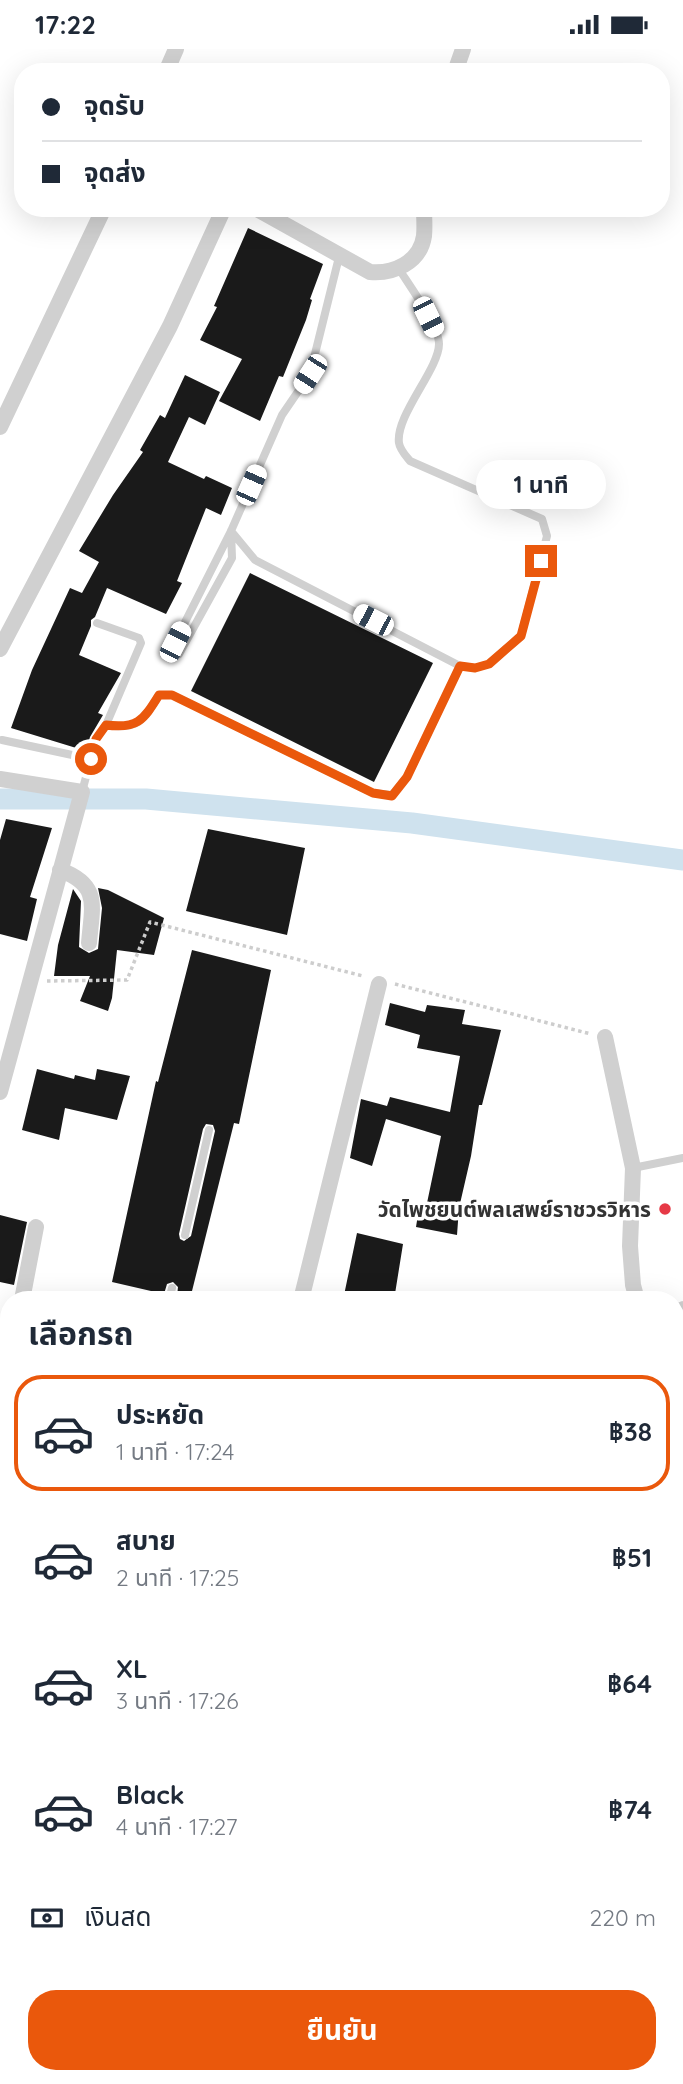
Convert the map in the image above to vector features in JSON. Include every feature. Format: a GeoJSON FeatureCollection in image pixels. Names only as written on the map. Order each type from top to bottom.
{"type":"FeatureCollection","features":[{"type":"Feature","properties":{"kind":"street"},"geometry":{"type":"LineString","coordinates":[[0,427],[100,217]]}},
{"type":"Feature","properties":{"kind":"street"},"geometry":{"type":"LineString","coordinates":[[0,649],[170,326],[220,217]]}},
{"type":"Feature","properties":{"kind":"street"},"geometry":{"type":"LineString","coordinates":[[272,217],[326,246],[340,257],[370,272],[384,274],[399,269],[416,256],[424,238],[424,217]]}},
{"type":"Feature","properties":{"kind":"street"},"geometry":{"type":"LineString","coordinates":[[0,779],[82,794],[0,1092]]}},
{"type":"Feature","properties":{"kind":"street"},"geometry":{"type":"LineString","coordinates":[[60,870],[78,877],[88,888],[93,906],[89,943]]}},
{"type":"Feature","properties":{"kind":"street"},"geometry":{"type":"LineString","coordinates":[[303,1291],[378,981]]}},
{"type":"Feature","properties":{"kind":"street"},"geometry":{"type":"LineString","coordinates":[[605,1037],[633,1168],[630,1246],[635,1291]]}},
{"type":"Feature","properties":{"kind":"street"},"geometry":{"type":"LineString","coordinates":[[24,1291],[36,1227]]}},
{"type":"Feature","properties":{"kind":"lane"},"geometry":{"type":"LineString","coordinates":[[175,642],[231,531],[282,415],[310,374],[340,257]]}},
{"type":"Feature","properties":{"kind":"lane"},"geometry":{"type":"LineString","coordinates":[[231,531],[255,560],[460,666],[475,668],[489,664],[521,636],[547,536],[542,519],[410,461],[401,450],[398,442],[400,431],[437,355],[439,343],[420,300],[399,269]]}},
{"type":"Feature","properties":{"kind":"lane"},"geometry":{"type":"LineString","coordinates":[[179,654],[232,558],[231,531]]}},
{"type":"Feature","properties":{"kind":"lane"},"geometry":{"type":"LineString","coordinates":[[82,794],[96,739],[106,725],[141,643],[138,638],[97,623]]}},
{"type":"Feature","properties":{"kind":"lane"},"geometry":{"type":"LineString","coordinates":[[106,725],[125,728],[140,722],[159,695],[172,695],[373,793],[392,796],[407,777],[460,666]]}},
{"type":"Feature","properties":{"kind":"lane"},"geometry":{"type":"LineString","coordinates":[[2,740],[91,759]]}},
{"type":"Feature","properties":{"kind":"lane"},"geometry":{"type":"LineString","coordinates":[[185,1235],[209,1130]]}},
{"type":"Feature","properties":{"kind":"lane"},"geometry":{"type":"LineString","coordinates":[[633,1168],[683,1159]]}},
{"type":"Feature","properties":{"kind":"path"},"geometry":{"type":"LineString","coordinates":[[30,981],[127,980],[150,922],[605,1037]]}},
{"type":"Feature","properties":{"kind":"building"},"geometry":{"type":"Polygon","coordinates":[[[248,228],[323,264],[310,299],[312,300],[306,320],[283,377],[279,376],[260,421],[219,401],[242,359],[200,340],[217,307],[214,306],[248,228]]]}},
{"type":"Feature","properties":{"kind":"building"},"geometry":{"type":"Polygon","coordinates":[[[185,375],[220,392],[205,425],[189,417],[168,462],[204,479],[206,476],[232,488],[221,515],[206,508],[177,581],[182,583],[166,614],[107,588],[95,617],[91,620],[79,655],[121,673],[98,713],[103,715],[90,737],[86,751],[11,728],[32,670],[70,588],[82,593],[99,562],[79,551],[143,452],[140,450],[160,415],[165,418],[185,375]]]}},
{"type":"Feature","properties":{"kind":"building"},"geometry":{"type":"Polygon","coordinates":[[[250,573],[433,663],[374,782],[191,691],[250,573]]]}},
{"type":"Feature","properties":{"kind":"building"},"geometry":{"type":"Polygon","coordinates":[[[6,819],[52,828],[30,897],[37,899],[27,941],[0,934],[0,840],[6,819]]]}},
{"type":"Feature","properties":{"kind":"building"},"geometry":{"type":"Polygon","coordinates":[[[208,829],[305,848],[287,935],[186,911],[208,829]]]}},
{"type":"Feature","properties":{"kind":"building"},"geometry":{"type":"Polygon","coordinates":[[[98,888],[108,890],[164,918],[154,955],[117,950],[108,1011],[80,1001],[90,976],[54,976],[58,945],[73,889],[81,901],[79,947],[89,953],[98,949],[102,908],[98,888]]]}},
{"type":"Feature","properties":{"kind":"building"},"geometry":{"type":"Polygon","coordinates":[[[192,950],[271,970],[239,1124],[234,1123],[192,1291],[178,1291],[178,1287],[173,1282],[167,1284],[165,1291],[151,1291],[112,1282],[156,1081],[158,1082],[192,950]],[[206,1124],[203,1129],[179,1234],[184,1241],[191,1236],[215,1131],[213,1125],[206,1124]]]}},
{"type":"Feature","properties":{"kind":"building"},"geometry":{"type":"Polygon","coordinates":[[[390,1003],[425,1012],[427,1005],[465,1010],[462,1024],[501,1030],[482,1105],[479,1105],[459,1208],[457,1235],[416,1227],[420,1202],[427,1203],[441,1136],[386,1119],[372,1166],[350,1158],[361,1099],[387,1106],[390,1097],[450,1112],[460,1056],[417,1048],[420,1035],[385,1025],[390,1003]]]}},
{"type":"Feature","properties":{"kind":"building"},"geometry":{"type":"Polygon","coordinates":[[[37,1069],[74,1079],[75,1075],[95,1080],[97,1069],[130,1076],[117,1120],[65,1108],[59,1140],[22,1130],[37,1069]]]}},
{"type":"Feature","properties":{"kind":"building"},"geometry":{"type":"Polygon","coordinates":[[[0,1215],[27,1222],[14,1285],[0,1282],[0,1215]]]}},
{"type":"Feature","properties":{"kind":"building"},"geometry":{"type":"Polygon","coordinates":[[[357,1233],[403,1244],[395,1291],[345,1291],[357,1233]]]}},
{"type":"Feature","properties":{"kind":"waterway"},"geometry":{"type":"LineString","coordinates":[[0,799],[146,799],[412,823],[683,860]]}},
{"type":"Feature","properties":{"kind":"place","name":"วัดไพชยนต์พลเสพย์ราชวรวิหาร"},"geometry":{"type":"Point","coordinates":[665,1209]}},
{"type":"Feature","properties":{"kind":"route"},"geometry":{"type":"LineString","coordinates":[[91,759],[96,739],[106,725],[125,728],[140,722],[159,695],[172,695],[373,793],[392,796],[407,777],[460,666],[475,668],[489,664],[521,636],[541,561]]}}]}
